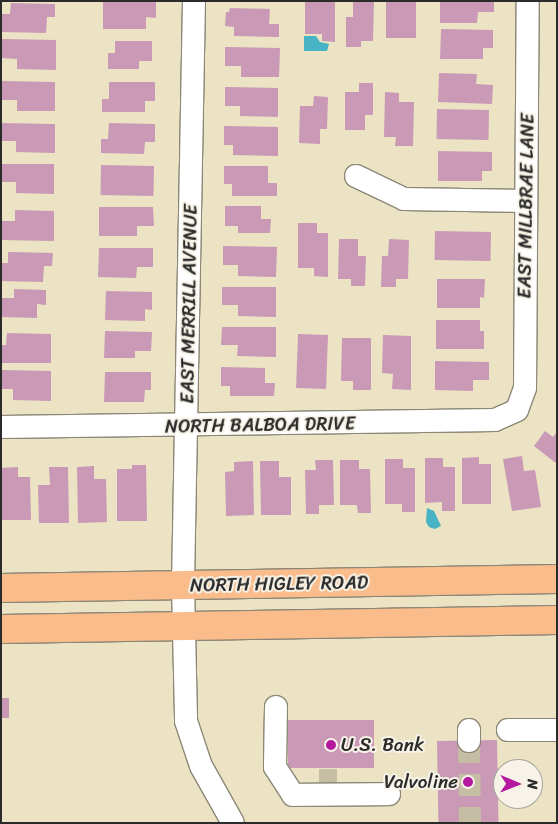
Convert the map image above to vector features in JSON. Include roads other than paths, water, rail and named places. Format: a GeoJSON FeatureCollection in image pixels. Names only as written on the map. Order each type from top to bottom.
{"type":"FeatureCollection","features":[{"type":"Feature","properties":{"kind":"main road","name":"NORTH HIGLEY ROAD"},"geometry":{"type":"LineString","coordinates":[[1,629],[183,606],[557,579]]}},
{"type":"Feature","properties":{"kind":"main road","name":"NORTH HIGLEY ROAD"},"geometry":{"type":"LineString","coordinates":[[1,588],[183,606],[557,620]]}},
{"type":"Feature","properties":{"kind":"street","name":"EAST MERRILL AVENUE"},"geometry":{"type":"LineString","coordinates":[[194,1],[183,606],[186,721],[201,766],[233,823]]}},
{"type":"Feature","properties":{"kind":"street","name":"EAST MILLBRAE LANE"},"geometry":{"type":"LineString","coordinates":[[517,410],[525,388],[528,1]]}},
{"type":"Feature","properties":{"kind":"street"},"geometry":{"type":"LineString","coordinates":[[356,176],[404,199],[526,200]]}},
{"type":"Feature","properties":{"kind":"street","name":"NORTH BALBOA DRIVE"},"geometry":{"type":"LineString","coordinates":[[1,427],[186,426],[495,420],[517,410]]}},
{"type":"Feature","properties":{"kind":"street"},"geometry":{"type":"LineString","coordinates":[[276,707],[275,767],[293,795],[388,794]]}},
{"type":"Feature","properties":{"kind":"street"},"geometry":{"type":"LineString","coordinates":[[508,730],[557,730]]}},
{"type":"Feature","properties":{"kind":"street"},"geometry":{"type":"LineString","coordinates":[[301,795],[328,780],[361,794]]}},
{"type":"Feature","properties":{"kind":"water"},"geometry":{"type":"Polygon","coordinates":[[[304,36],[316,36],[320,42],[329,44],[327,51],[304,51],[304,36]]]}},
{"type":"Feature","properties":{"kind":"water"},"geometry":{"type":"Polygon","coordinates":[[[427,508],[434,511],[441,526],[435,529],[429,527],[426,522],[427,508]]]}},
{"type":"Feature","properties":{"kind":"tunnel"},"geometry":{"type":"LineString","coordinates":[[469,741],[470,823]]}},
{"type":"Feature","properties":{"kind":"tunnel"},"geometry":{"type":"LineString","coordinates":[[319,780],[337,780]]}},
{"type":"Feature","properties":{"kind":"place","name":"U.S. Bank"},"geometry":{"type":"Point","coordinates":[331,745]}},
{"type":"Feature","properties":{"kind":"place","name":"Valvoline"},"geometry":{"type":"Point","coordinates":[468,782]}}]}
